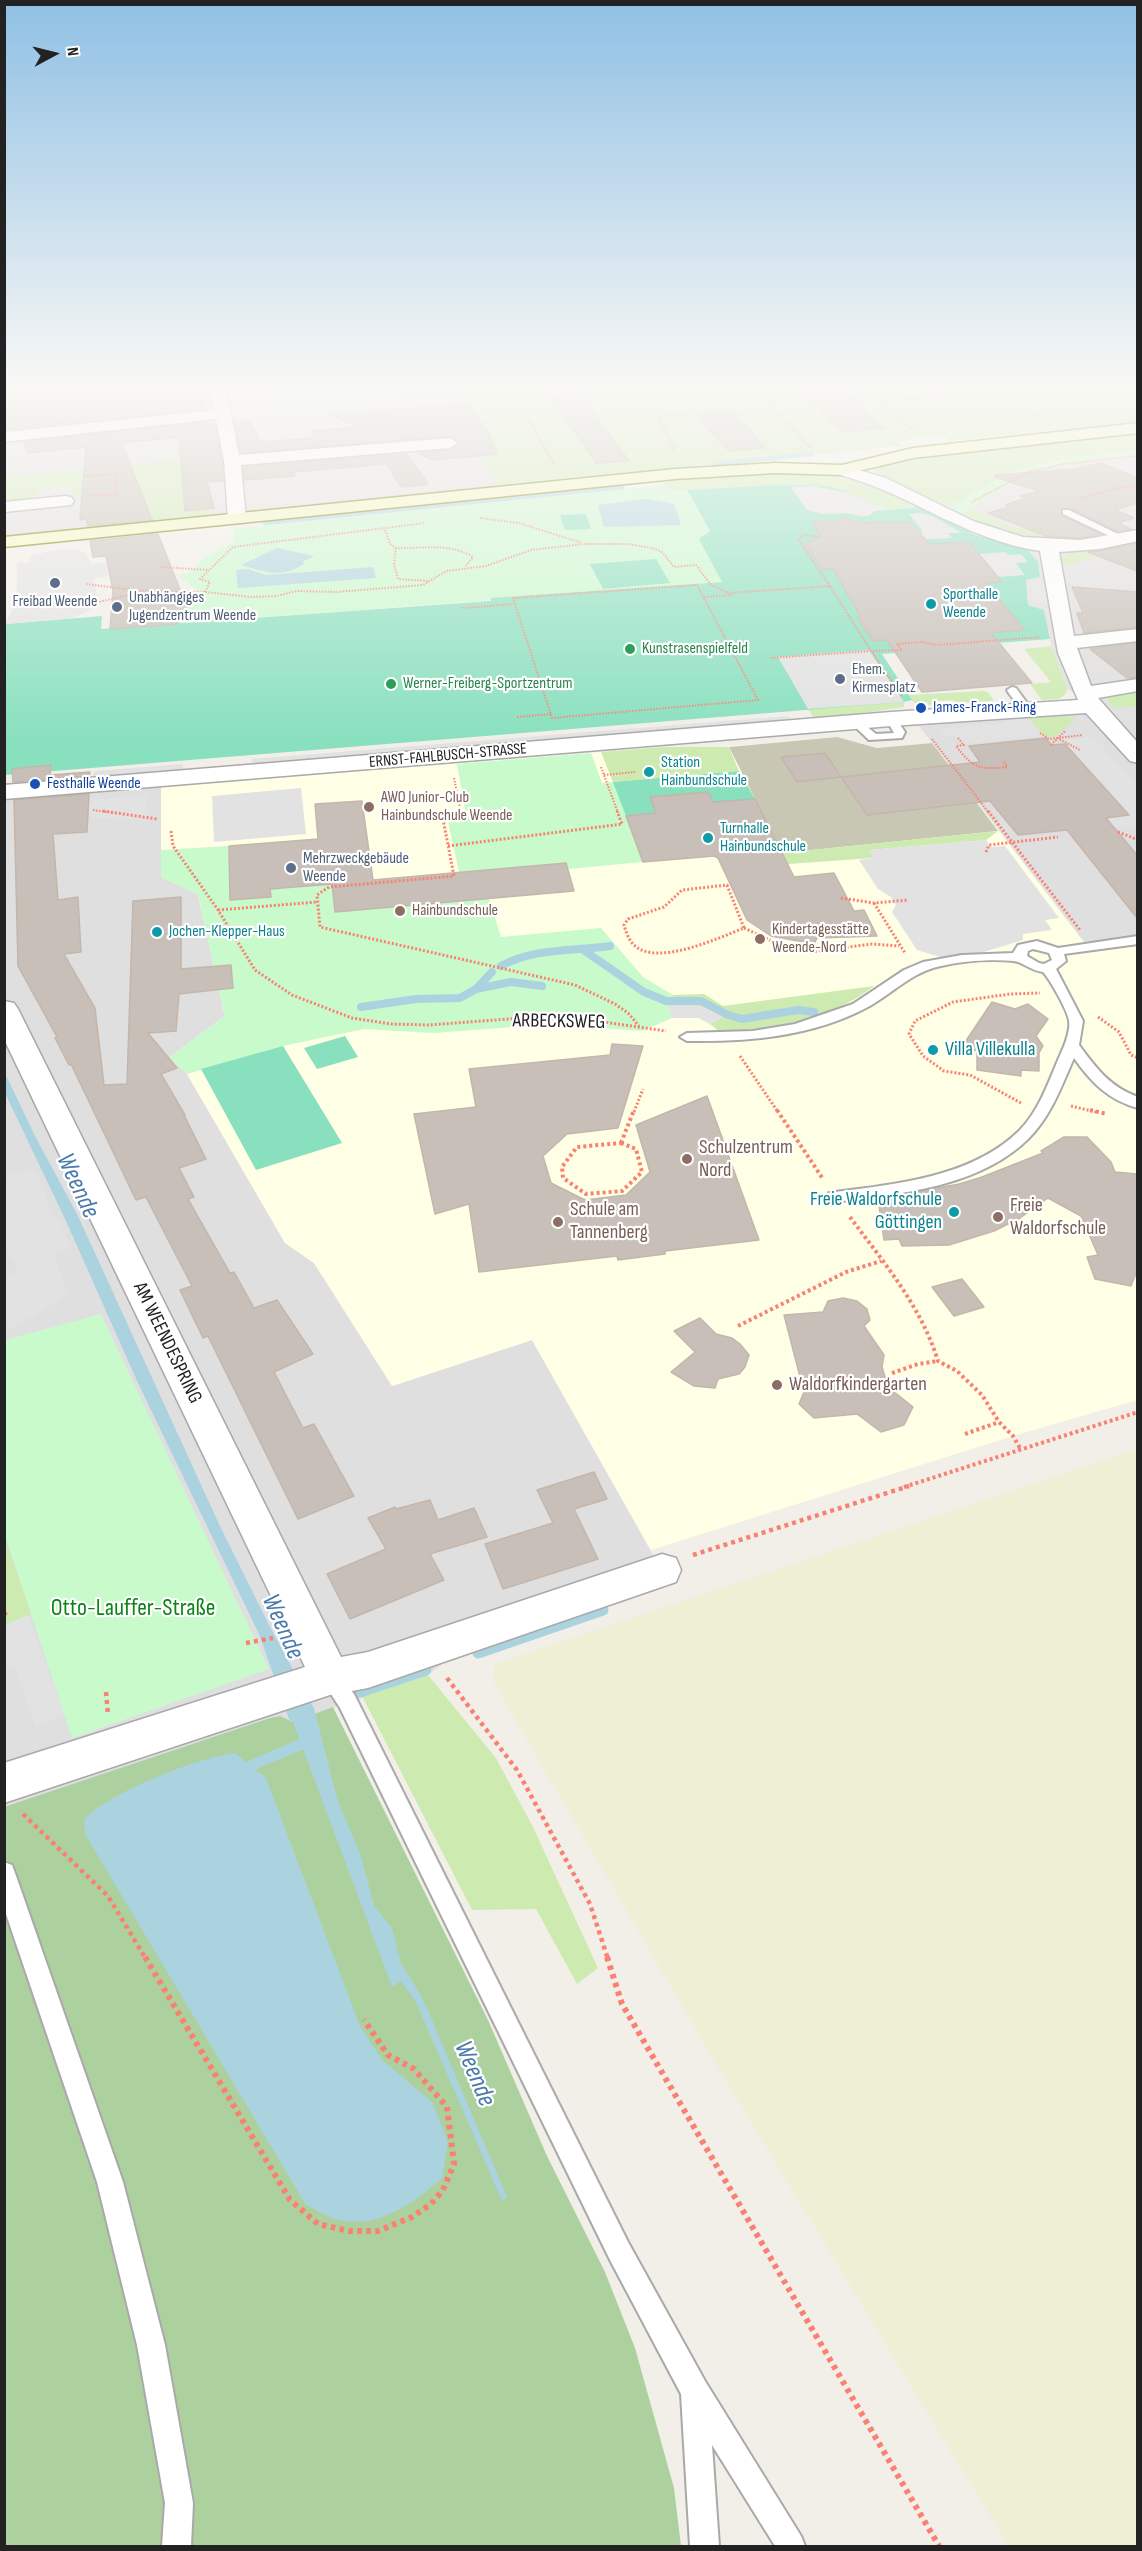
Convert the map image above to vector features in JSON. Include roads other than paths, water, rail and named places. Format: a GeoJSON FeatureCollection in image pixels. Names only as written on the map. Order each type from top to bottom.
{"type":"FeatureCollection","features":[{"type":"Feature","properties":{"kind":"street"},"geometry":{"type":"LineString","coordinates":[[4,507],[34,504]]}},
{"type":"Feature","properties":{"kind":"street"},"geometry":{"type":"LineString","coordinates":[[236,504],[237,519]]}},
{"type":"Feature","properties":{"kind":"street"},"geometry":{"type":"LineString","coordinates":[[4,542],[383,504]]}},
{"type":"Feature","properties":{"kind":"street"},"geometry":{"type":"LineString","coordinates":[[928,504],[985,532],[1047,547],[1080,546],[1130,537]]}},
{"type":"Feature","properties":{"kind":"street"},"geometry":{"type":"LineString","coordinates":[[1047,547],[1051,554],[1058,605],[1066,639],[1088,700],[1137,756]]}},
{"type":"Feature","properties":{"kind":"street"},"geometry":{"type":"LineString","coordinates":[[1066,639],[1090,642],[1137,636]]}},
{"type":"Feature","properties":{"kind":"street","name":"ERNST-FAHLBUSCH-STRASSE"},"geometry":{"type":"LineString","coordinates":[[4,792],[856,723],[1017,703],[1088,700],[1137,685]]}},
{"type":"Feature","properties":{"kind":"street","name":"AM WEENDESPRING"},"geometry":{"type":"LineString","coordinates":[[4,1009],[324,1679]]}},
{"type":"Feature","properties":{"kind":"street"},"geometry":{"type":"LineString","coordinates":[[11,1796],[324,1679],[368,1670],[662,1570]]}},
{"type":"Feature","properties":{"kind":"lane"},"geometry":{"type":"LineString","coordinates":[[1066,512],[1130,537]]}},
{"type":"Feature","properties":{"kind":"lane"},"geometry":{"type":"LineString","coordinates":[[1020,957],[1023,948],[1032,945],[1041,945],[1056,951],[1137,940]]}},
{"type":"Feature","properties":{"kind":"lane"},"geometry":{"type":"LineString","coordinates":[[687,1037],[728,1038],[803,1026],[848,1011],[878,996],[905,975],[922,968],[959,960],[1020,957],[1026,963],[1047,968],[1059,961],[1056,951]]}},
{"type":"Feature","properties":{"kind":"lane"},"geometry":{"type":"LineString","coordinates":[[836,1197],[916,1185],[972,1168],[1016,1143],[1043,1106],[1072,1045],[1076,1021],[1047,968]]}},
{"type":"Feature","properties":{"kind":"lane"},"geometry":{"type":"LineString","coordinates":[[1072,1045],[1100,1083],[1113,1094],[1137,1102]]}},
{"type":"Feature","properties":{"kind":"lane"},"geometry":{"type":"LineString","coordinates":[[324,1679],[347,1701],[619,2251],[695,2391],[791,2547]]}},
{"type":"Feature","properties":{"kind":"lane"},"geometry":{"type":"LineString","coordinates":[[4,1873],[110,2182],[153,2357],[179,2503],[177,2547]]}},
{"type":"Feature","properties":{"kind":"lane"},"geometry":{"type":"LineString","coordinates":[[695,2391],[704,2547]]}},
{"type":"Feature","properties":{"kind":"water"},"geometry":{"type":"Polygon","coordinates":[[[674,504],[681,525],[604,527],[598,505],[674,504]]]}},
{"type":"Feature","properties":{"kind":"water"},"geometry":{"type":"Polygon","coordinates":[[[277,548],[314,556],[302,562],[305,563],[297,568],[281,573],[266,572],[241,565],[277,548]]]}},
{"type":"Feature","properties":{"kind":"water"},"geometry":{"type":"Polygon","coordinates":[[[373,567],[376,578],[238,588],[236,570],[248,569],[266,575],[373,567]]]}},
{"type":"Feature","properties":{"kind":"water"},"geometry":{"type":"Polygon","coordinates":[[[4,1071],[35,1136],[78,1216],[219,1524],[270,1627],[314,1708],[338,1802],[360,1853],[374,1906],[392,1928],[401,1963],[423,1999],[507,2197],[502,2201],[416,2002],[401,1981],[392,1987],[293,1722],[289,1719],[259,1634],[137,1381],[66,1221],[5,1093],[4,1071]]]}},
{"type":"Feature","properties":{"kind":"water"},"geometry":{"type":"Polygon","coordinates":[[[235,1753],[266,1778],[360,2026],[382,2060],[432,2102],[448,2142],[442,2178],[406,2206],[378,2218],[348,2221],[329,2217],[306,2205],[85,1834],[84,1820],[113,1798],[177,1769],[235,1753]]]}},
{"type":"Feature","properties":{"kind":"waterway"},"geometry":{"type":"LineString","coordinates":[[265,523],[453,504]]}},
{"type":"Feature","properties":{"kind":"waterway"},"geometry":{"type":"LineString","coordinates":[[501,966],[513,960],[540,953],[610,946]]}},
{"type":"Feature","properties":{"kind":"waterway"},"geometry":{"type":"LineString","coordinates":[[585,951],[644,992],[666,1001],[701,1001],[728,1015],[742,1019],[798,1010],[814,1012]]}},
{"type":"Feature","properties":{"kind":"waterway"},"geometry":{"type":"LineString","coordinates":[[476,989],[492,972]]}},
{"type":"Feature","properties":{"kind":"waterway"},"geometry":{"type":"LineString","coordinates":[[476,989],[511,982],[542,986]]}},
{"type":"Feature","properties":{"kind":"waterway"},"geometry":{"type":"LineString","coordinates":[[361,1007],[416,999],[460,998],[476,989]]}},
{"type":"Feature","properties":{"kind":"waterway"},"geometry":{"type":"LineString","coordinates":[[478,1653],[603,1610]]}},
{"type":"Feature","properties":{"kind":"waterway"},"geometry":{"type":"LineString","coordinates":[[360,1692],[426,1670]]}},
{"type":"Feature","properties":{"kind":"waterway"},"geometry":{"type":"LineString","coordinates":[[244,1773],[252,1765],[309,1741]]}},
{"type":"Feature","properties":{"kind":"place","name":"Freibad Weende"},"geometry":{"type":"Point","coordinates":[55,583]}},
{"type":"Feature","properties":{"kind":"place","name":"Sporthalle Weende"},"geometry":{"type":"Point","coordinates":[931,604]}},
{"type":"Feature","properties":{"kind":"place","name":"Unabhängiges Jugendzentrum Weende"},"geometry":{"type":"Point","coordinates":[117,607]}},
{"type":"Feature","properties":{"kind":"place","name":"Kunstrasenspielfeld"},"geometry":{"type":"Point","coordinates":[630,649]}},
{"type":"Feature","properties":{"kind":"place","name":"Ehem. Kirmesplatz"},"geometry":{"type":"Point","coordinates":[840,679]}},
{"type":"Feature","properties":{"kind":"place","name":"Werner-Freiberg-Sportzentrum"},"geometry":{"type":"Point","coordinates":[391,684]}},
{"type":"Feature","properties":{"kind":"place","name":"James-Franck-Ring"},"geometry":{"type":"Point","coordinates":[921,708]}},
{"type":"Feature","properties":{"kind":"place","name":"Station Hainbundschule"},"geometry":{"type":"Point","coordinates":[649,772]}},
{"type":"Feature","properties":{"kind":"place","name":"Festhalle Weende"},"geometry":{"type":"Point","coordinates":[35,784]}},
{"type":"Feature","properties":{"kind":"place","name":"AWO Junior-Club Hainbundschule Weende"},"geometry":{"type":"Point","coordinates":[369,807]}},
{"type":"Feature","properties":{"kind":"place","name":"Turnhalle Hainbundschule"},"geometry":{"type":"Point","coordinates":[708,838]}},
{"type":"Feature","properties":{"kind":"place","name":"Mehrzweckgebäude Weende"},"geometry":{"type":"Point","coordinates":[291,868]}},
{"type":"Feature","properties":{"kind":"place","name":"Hainbundschule"},"geometry":{"type":"Point","coordinates":[400,911]}},
{"type":"Feature","properties":{"kind":"place","name":"Jochen-Klepper-Haus"},"geometry":{"type":"Point","coordinates":[157,932]}},
{"type":"Feature","properties":{"kind":"place","name":"Kindertagesstätte Weende-Nord"},"geometry":{"type":"Point","coordinates":[760,939]}},
{"type":"Feature","properties":{"kind":"place","name":"Villa Villekulla"},"geometry":{"type":"Point","coordinates":[933,1050]}},
{"type":"Feature","properties":{"kind":"place","name":"Schulzentrum Nord"},"geometry":{"type":"Point","coordinates":[687,1159]}},
{"type":"Feature","properties":{"kind":"place","name":"Freie Waldorfschule Göttingen"},"geometry":{"type":"Point","coordinates":[954,1212]}},
{"type":"Feature","properties":{"kind":"place","name":"Freie Waldorfschule"},"geometry":{"type":"Point","coordinates":[998,1217]}},
{"type":"Feature","properties":{"kind":"place","name":"Schule am Tannenberg"},"geometry":{"type":"Point","coordinates":[558,1222]}},
{"type":"Feature","properties":{"kind":"place","name":"Waldorfkindergarten"},"geometry":{"type":"Point","coordinates":[777,1385]}},
{"type":"Feature","properties":{"kind":"water label","name":"Weende"},"geometry":{"type":"Point","coordinates":[77,1186]}},
{"type":"Feature","properties":{"kind":"water label","name":"Weende"},"geometry":{"type":"Point","coordinates":[282,1627]}},
{"type":"Feature","properties":{"kind":"water label","name":"Weende"},"geometry":{"type":"Point","coordinates":[474,2074]}},
{"type":"Feature","properties":{"kind":"park label","name":"Otto-Lauffer-Straße"},"geometry":{"type":"Point","coordinates":[133,1609]}}]}
